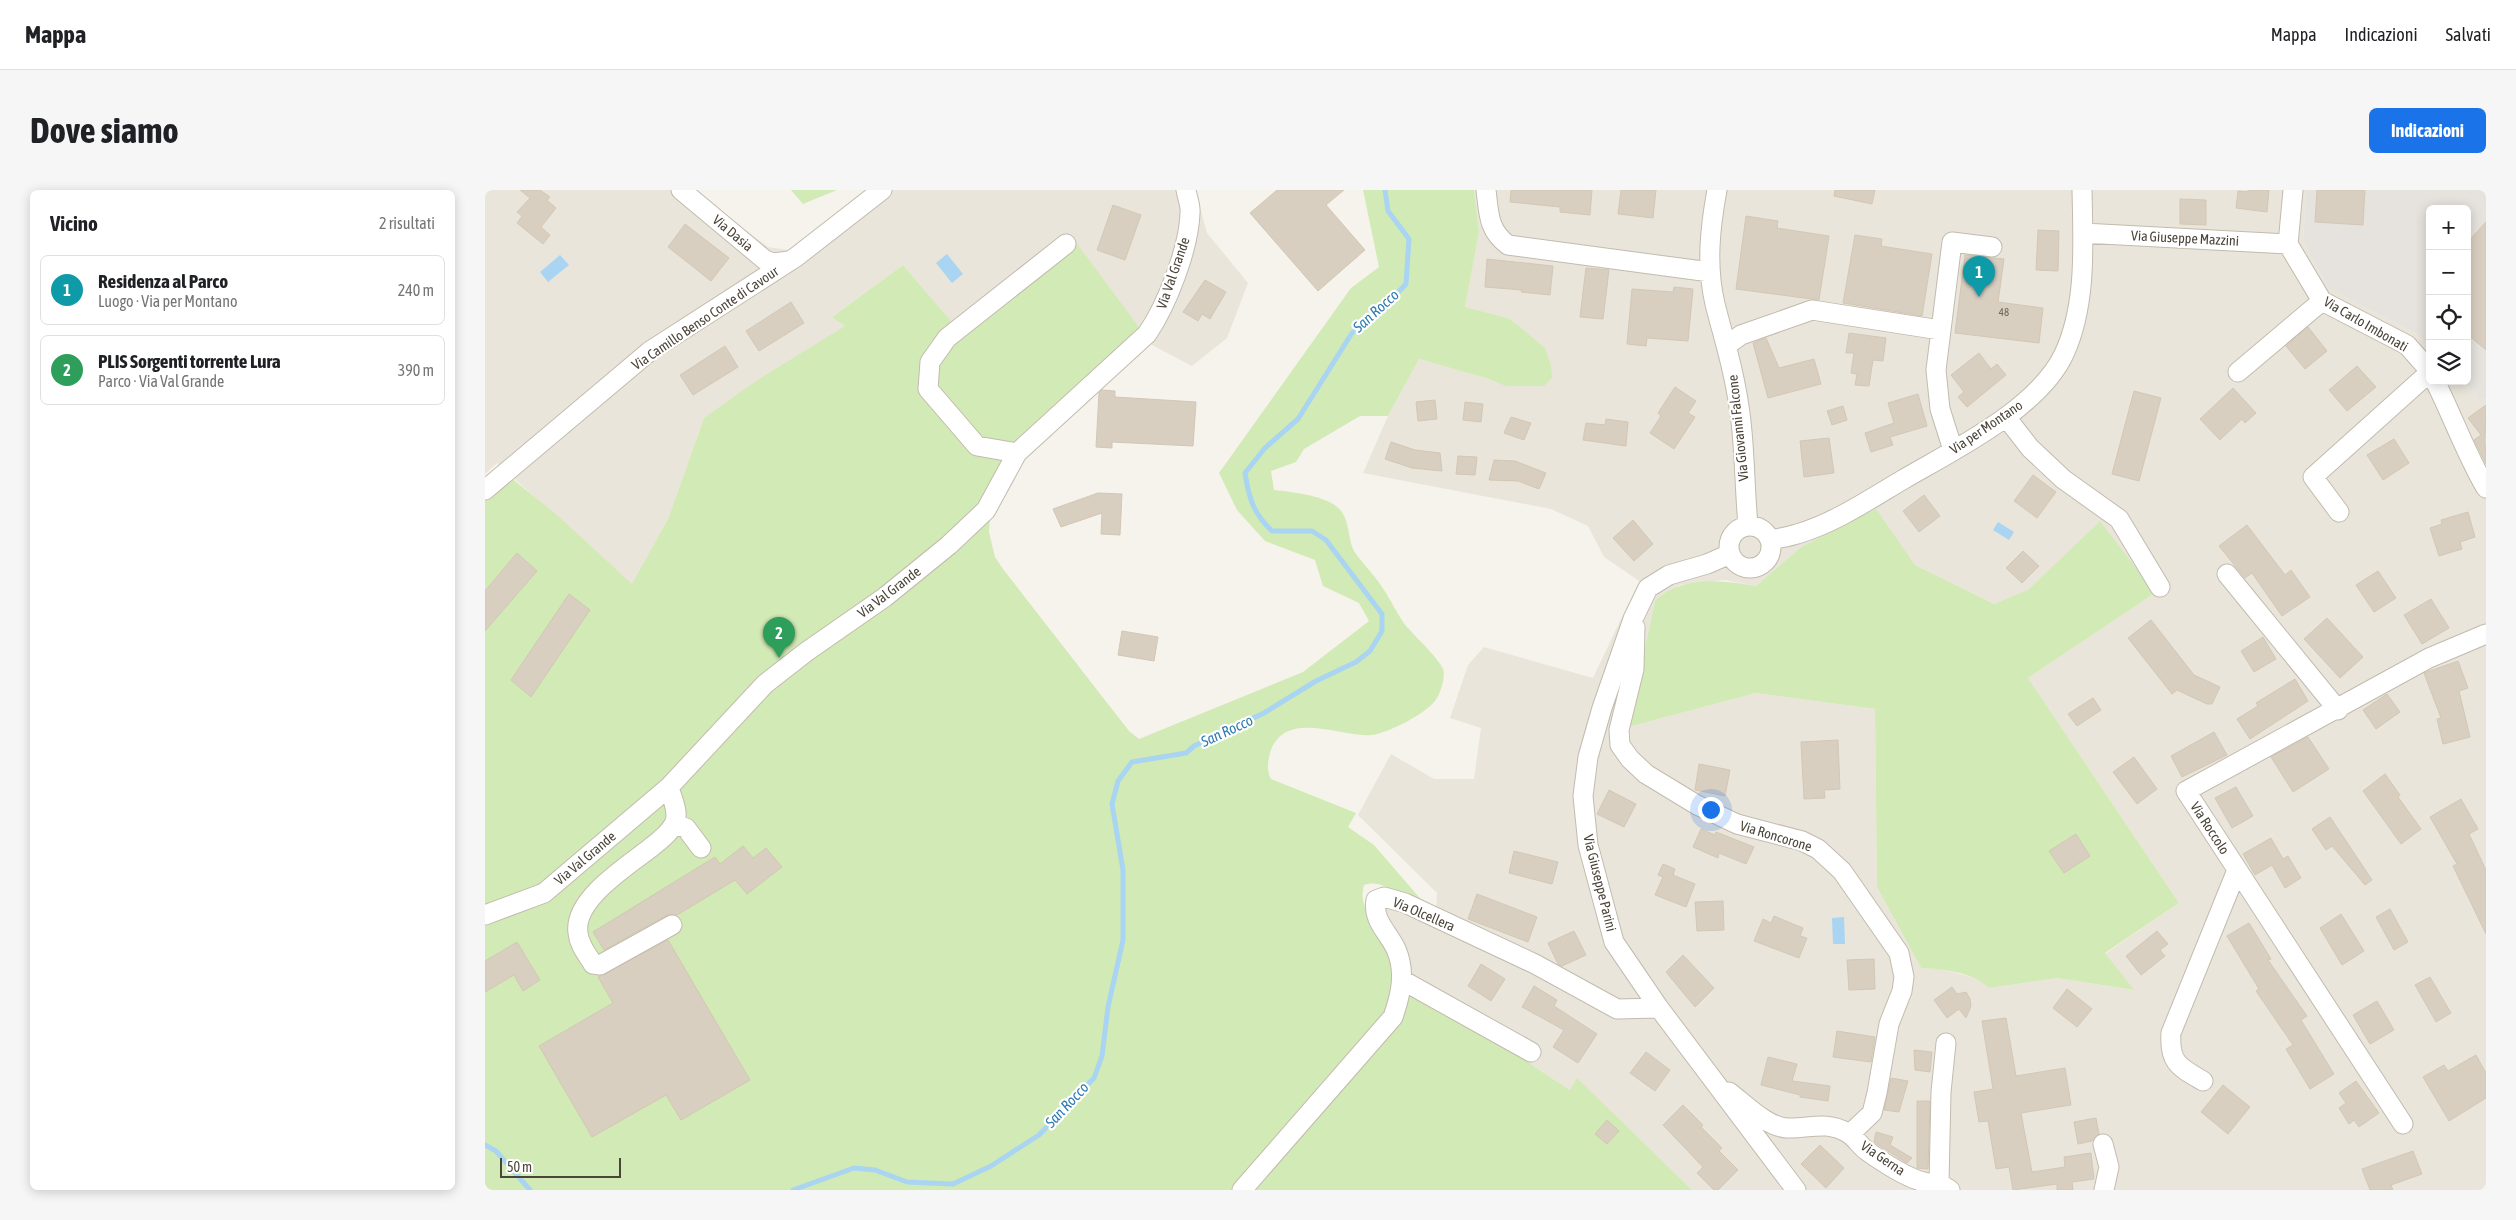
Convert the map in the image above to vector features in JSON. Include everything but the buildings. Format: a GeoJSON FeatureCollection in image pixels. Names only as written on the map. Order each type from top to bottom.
{"type":"FeatureCollection","features":[{"type":"Feature","properties":{"kind":"street","name":"Via Dasia"},"geometry":{"type":"LineString","coordinates":[[681,190],[765,260],[773,263],[789,260]]}},
{"type":"Feature","properties":{"kind":"street","name":"Via Camillo Benso Conte di Cavour"},"geometry":{"type":"LineString","coordinates":[[485,490],[650,351],[789,260],[882,190]]}},
{"type":"Feature","properties":{"kind":"street","name":"Via Val Grande"},"geometry":{"type":"LineString","coordinates":[[485,915],[544,893],[669,787],[765,684],[885,597],[949,545],[987,510],[1017,453],[1147,334],[1156,321],[1172,284],[1187,234],[1191,211],[1186,190]]}},
{"type":"Feature","properties":{"kind":"street"},"geometry":{"type":"LineString","coordinates":[[1486,190],[1491,225],[1497,236],[1508,245],[1710,272]]}},
{"type":"Feature","properties":{"kind":"street","name":"Via Giovanni Falcone"},"geometry":{"type":"LineString","coordinates":[[1717,190],[1709,240],[1710,272],[1715,303],[1737,391],[1748,526]]}},
{"type":"Feature","properties":{"kind":"street","name":"Via per Montano"},"geometry":{"type":"LineString","coordinates":[[1771,540],[1797,534],[1849,511],[1953,450],[2006,417],[2051,375],[2063,355],[2078,309],[2083,233],[2082,190]]}},
{"type":"Feature","properties":{"kind":"street"},"geometry":{"type":"LineString","coordinates":[[2288,244],[2293,190]]}},
{"type":"Feature","properties":{"kind":"street","name":"Via Giuseppe Mazzini"},"geometry":{"type":"LineString","coordinates":[[2083,233],[2288,244]]}},
{"type":"Feature","properties":{"kind":"street"},"geometry":{"type":"LineString","coordinates":[[1953,450],[1944,427],[1937,390],[1941,330],[1952,242],[1992,247]]}},
{"type":"Feature","properties":{"kind":"street"},"geometry":{"type":"LineString","coordinates":[[1017,453],[977,446],[929,389],[930,362],[947,338],[1066,244]]}},
{"type":"Feature","properties":{"kind":"street","name":"Via Carlo Imbonati"},"geometry":{"type":"LineString","coordinates":[[2288,244],[2322,300],[2407,345],[2426,367]]}},
{"type":"Feature","properties":{"kind":"street"},"geometry":{"type":"LineString","coordinates":[[2238,372],[2322,300]]}},
{"type":"Feature","properties":{"kind":"street"},"geometry":{"type":"LineString","coordinates":[[1727,345],[1741,335],[1812,310],[1941,330]]}},
{"type":"Feature","properties":{"kind":"street"},"geometry":{"type":"LineString","coordinates":[[2339,512],[2313,477],[2426,376]]}},
{"type":"Feature","properties":{"kind":"street"},"geometry":{"type":"LineString","coordinates":[[2437,385],[2456,422],[2472,464],[2486,488]]}},
{"type":"Feature","properties":{"kind":"street"},"geometry":{"type":"LineString","coordinates":[[2006,417],[2030,448],[2063,479],[2119,519],[2160,587]]}},
{"type":"Feature","properties":{"kind":"street"},"geometry":{"type":"LineString","coordinates":[[1748,526],[1758,527],[1766,532],[1771,540],[1772,549],[1769,558],[1762,565],[1753,568],[1743,567],[1735,562],[1730,554],[1729,545],[1732,536],[1739,529],[1748,526]]}},
{"type":"Feature","properties":{"kind":"street","name":"Via Giuseppe Parini"},"geometry":{"type":"LineString","coordinates":[[1730,554],[1707,564],[1669,575],[1647,588],[1633,619],[1599,716],[1588,757],[1583,796],[1588,845],[1614,942],[1659,1008],[1790,1187]]}},
{"type":"Feature","properties":{"kind":"street"},"geometry":{"type":"LineString","coordinates":[[2227,574],[2338,710]]}},
{"type":"Feature","properties":{"kind":"street","name":"Via Roncorone"},"geometry":{"type":"LineString","coordinates":[[1633,619],[1637,632],[1634,669],[1619,730],[1621,745],[1630,760],[1646,774],[1697,805],[1737,824],[1802,841],[1818,848],[1842,871],[1899,953],[1903,977],[1902,990],[1889,1024],[1877,1093],[1871,1113],[1850,1134]]}},
{"type":"Feature","properties":{"kind":"street","name":"Via Roccolo"},"geometry":{"type":"LineString","coordinates":[[2403,1124],[2186,791],[2338,710],[2429,658],[2486,634]]}},
{"type":"Feature","properties":{"kind":"street"},"geometry":{"type":"LineString","coordinates":[[669,787],[676,809],[675,824],[662,838],[589,899],[579,915],[578,933],[582,948],[593,964],[600,965],[672,925]]}},
{"type":"Feature","properties":{"kind":"street"},"geometry":{"type":"LineString","coordinates":[[675,824],[686,828],[701,848]]}},
{"type":"Feature","properties":{"kind":"street"},"geometry":{"type":"LineString","coordinates":[[2203,1081],[2181,1068],[2170,1052],[2171,1034],[2237,870]]}},
{"type":"Feature","properties":{"kind":"street","name":"Via Olcellera"},"geometry":{"type":"LineString","coordinates":[[1242,1190],[1393,1017],[1401,994],[1402,980],[1396,950],[1377,918],[1376,900],[1384,897],[1405,903],[1535,964],[1617,1009],[1659,1008]]}},
{"type":"Feature","properties":{"kind":"street"},"geometry":{"type":"LineString","coordinates":[[1402,980],[1531,1052]]}},
{"type":"Feature","properties":{"kind":"street"},"geometry":{"type":"LineString","coordinates":[[1945,1187],[1941,1092],[1946,1043]]}},
{"type":"Feature","properties":{"kind":"street","name":"Via Gerna"},"geometry":{"type":"LineString","coordinates":[[1712,1079],[1771,1123],[1787,1128],[1813,1125],[1836,1127],[1850,1134],[1866,1150],[1918,1181],[1945,1187]]}},
{"type":"Feature","properties":{"kind":"street"},"geometry":{"type":"LineString","coordinates":[[2103,1144],[2109,1167],[2103,1190]]}},
{"type":"Feature","properties":{"kind":"shaded area"},"geometry":{"type":"Polygon","coordinates":[[[485,190],[693,190],[768,247],[788,250],[825,229],[873,190],[1195,190],[1207,233],[1248,283],[1227,338],[1192,366],[1152,345],[1141,330],[963,335],[903,265],[833,316],[845,326],[704,418],[668,519],[632,585],[497,463],[485,474],[485,190]]]}},
{"type":"Feature","properties":{"kind":"shaded area"},"geometry":{"type":"Polygon","coordinates":[[[1474,190],[2306,190],[2303,241],[2328,288],[2419,335],[2426,344],[2426,385],[2466,385],[2483,400],[2486,398],[2486,1190],[1692,1190],[1577,1079],[1570,1090],[1533,1066],[1522,1054],[1393,972],[1384,906],[1435,927],[1437,893],[1358,815],[1391,754],[1434,779],[1474,779],[1481,728],[1450,718],[1468,665],[1484,647],[1593,678],[1639,581],[1604,557],[1588,526],[1551,509],[1363,473],[1388,416],[1419,359],[1489,379],[1505,386],[1545,348],[1508,318],[1465,307],[1479,232],[1474,190]],[[1875,510],[1801,547],[1756,586],[1725,580],[1680,585],[1663,594],[1655,601],[1628,727],[1756,693],[1875,709],[1877,887],[1921,968],[1941,969],[1968,976],[1983,982],[1989,988],[2057,978],[2133,990],[2105,954],[2179,903],[2028,678],[2155,593],[2099,522],[2028,591],[1994,604],[1915,565],[1875,510]]]}},
{"type":"Feature","properties":{"kind":"shaded area"},"geometry":{"type":"Polygon","coordinates":[[[2306,190],[2486,190],[2486,398],[2483,400],[2466,385],[2471,385],[2471,205],[2426,205],[2426,344],[2419,335],[2328,288],[2303,241],[2306,190]]]}},
{"type":"Feature","properties":{"kind":"green space"},"geometry":{"type":"Polygon","coordinates":[[[791,190],[837,190],[803,204],[791,190]]]}},
{"type":"Feature","properties":{"kind":"green space"},"geometry":{"type":"Polygon","coordinates":[[[1363,190],[1474,190],[1479,232],[1465,307],[1508,318],[1520,327],[1545,348],[1551,366],[1552,378],[1544,386],[1505,386],[1489,379],[1419,359],[1388,416],[1360,416],[1304,449],[1296,462],[1271,471],[1274,490],[1323,499],[1341,511],[1347,523],[1356,554],[1381,585],[1406,626],[1441,665],[1444,677],[1439,695],[1430,706],[1415,717],[1387,731],[1372,735],[1360,735],[1316,728],[1302,728],[1289,731],[1279,738],[1271,750],[1268,772],[1271,779],[1356,813],[1348,827],[1374,845],[1420,898],[1416,904],[1384,886],[1371,883],[1364,885],[1363,902],[1389,948],[1393,972],[1522,1054],[1533,1066],[1570,1090],[1577,1078],[1692,1190],[485,1190],[485,497],[510,477],[557,515],[632,584],[668,519],[704,418],[756,381],[845,326],[832,317],[903,265],[963,335],[1075,241],[1141,330],[1128,347],[1017,440],[1006,456],[990,516],[989,532],[995,557],[1003,569],[1129,731],[1139,739],[1303,672],[1369,621],[1359,603],[1323,586],[1315,560],[1265,541],[1237,510],[1219,473],[1351,288],[1379,267],[1363,190]]]}},
{"type":"Feature","properties":{"kind":"green space"},"geometry":{"type":"Polygon","coordinates":[[[1876,509],[1915,565],[1994,604],[2028,590],[2100,521],[2155,593],[2028,678],[2179,903],[2105,953],[2134,990],[2057,978],[1989,988],[1966,975],[1939,969],[1921,968],[1877,887],[1875,709],[1756,693],[1628,727],[1655,601],[1665,593],[1690,583],[1716,581],[1756,586],[1801,547],[1876,509]]]}},
{"type":"Feature","properties":{"kind":"water"},"geometry":{"type":"Polygon","coordinates":[[[947,254],[963,274],[952,283],[936,263],[947,254]]]}},
{"type":"Feature","properties":{"kind":"water"},"geometry":{"type":"Polygon","coordinates":[[[560,255],[569,265],[548,282],[540,272],[560,255]]]}},
{"type":"Feature","properties":{"kind":"water"},"geometry":{"type":"Polygon","coordinates":[[[1998,522],[2014,532],[2009,540],[1993,530],[1998,522]]]}},
{"type":"Feature","properties":{"kind":"water"},"geometry":{"type":"Polygon","coordinates":[[[1844,917],[1845,944],[1833,944],[1832,918],[1844,917]]]}},
{"type":"Feature","properties":{"kind":"waterway","name":"San Rocco"},"geometry":{"type":"LineString","coordinates":[[793,1190],[854,1168],[875,1170],[907,1182],[953,1184],[991,1166],[1039,1135],[1094,1078],[1102,1056],[1108,1007],[1123,940],[1123,870],[1112,804],[1118,781],[1132,762],[1186,753],[1194,746],[1264,713],[1316,681],[1356,662],[1370,651],[1382,631],[1382,614],[1326,540],[1312,531],[1272,531],[1260,518],[1253,505],[1245,473],[1265,448],[1298,419],[1352,333],[1376,316],[1406,284],[1409,239],[1388,211],[1385,190]]}},
{"type":"Feature","properties":{"kind":"waterway","name":"San Rocco"},"geometry":{"type":"LineString","coordinates":[[485,1145],[496,1151],[530,1190]]}},
{"type":"Feature","properties":{"kind":"place","name":"Residenza al Parco"},"geometry":{"type":"Point","coordinates":[1979,297]}},
{"type":"Feature","properties":{"kind":"place","name":"PLIS Sorgenti torrente Lura"},"geometry":{"type":"Point","coordinates":[779,658]}}]}
